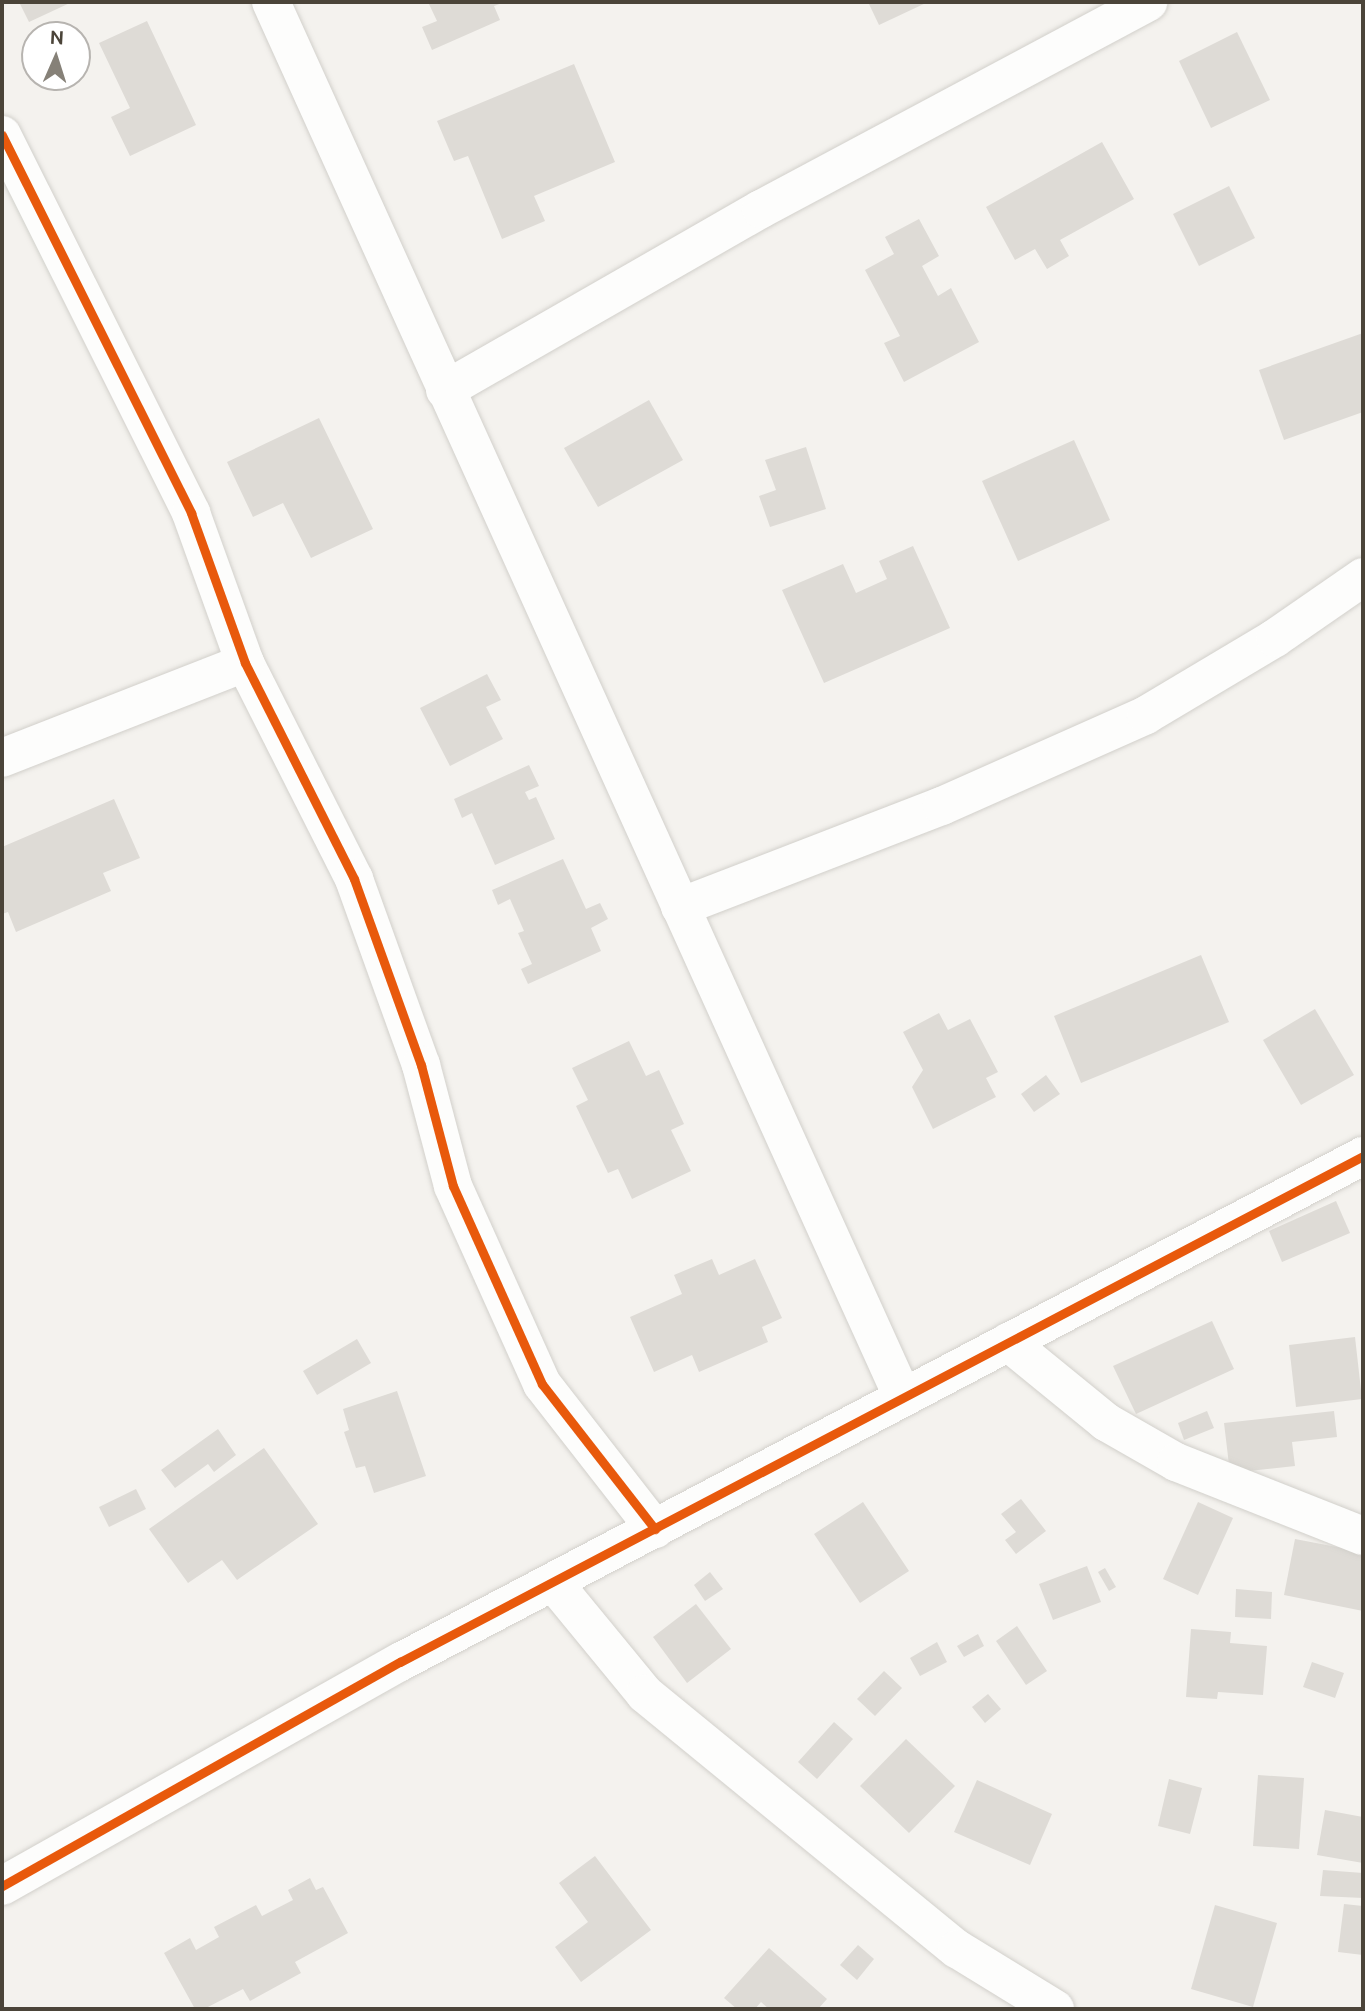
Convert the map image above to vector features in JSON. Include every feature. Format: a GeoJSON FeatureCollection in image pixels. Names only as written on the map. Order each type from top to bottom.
{"type":"FeatureCollection","features":[{"type":"Feature","properties":{"kind":"street"},"geometry":{"type":"LineString","coordinates":[[271,2],[903,1398]]}},
{"type":"Feature","properties":{"kind":"street"},"geometry":{"type":"LineString","coordinates":[[445,390],[761,209],[1148,2]]}},
{"type":"Feature","properties":{"kind":"street"},"geometry":{"type":"LineString","coordinates":[[2,135],[191,513],[245,663],[354,879],[421,1065],[453,1186],[542,1384],[655,1529]]}},
{"type":"Feature","properties":{"kind":"street"},"geometry":{"type":"LineString","coordinates":[[680,907],[942,806],[1134,721],[1275,638],[1363,577]]}},
{"type":"Feature","properties":{"kind":"street"},"geometry":{"type":"LineString","coordinates":[[2,758],[245,663]]}},
{"type":"Feature","properties":{"kind":"street"},"geometry":{"type":"LineString","coordinates":[[2,1886],[400,1662],[1363,1156]]}},
{"type":"Feature","properties":{"kind":"street"},"geometry":{"type":"LineString","coordinates":[[1008,1342],[1106,1422],[1176,1462],[1363,1536]]}},
{"type":"Feature","properties":{"kind":"street"},"geometry":{"type":"LineString","coordinates":[[553,1581],[645,1694],[957,1949],[1055,2009]]}},
{"type":"Feature","properties":{"kind":"building"},"geometry":{"type":"Polygon","coordinates":[[[19,2],[72,2],[31,21],[28,21],[19,2]]]}},
{"type":"Feature","properties":{"kind":"building"},"geometry":{"type":"Polygon","coordinates":[[[428,2],[505,2],[494,6],[500,20],[432,50],[422,27],[437,21],[428,2]]]}},
{"type":"Feature","properties":{"kind":"building"},"geometry":{"type":"Polygon","coordinates":[[[868,2],[928,2],[879,25],[868,2]]]}},
{"type":"Feature","properties":{"kind":"building"},"geometry":{"type":"Polygon","coordinates":[[[147,21],[196,125],[130,156],[111,117],[130,108],[99,43],[147,21]]]}},
{"type":"Feature","properties":{"kind":"building"},"geometry":{"type":"Polygon","coordinates":[[[1237,32],[1270,100],[1211,128],[1179,61],[1237,32]]]}},
{"type":"Feature","properties":{"kind":"building"},"geometry":{"type":"Polygon","coordinates":[[[574,64],[615,162],[534,196],[545,221],[502,239],[468,156],[454,161],[437,121],[574,64]]]}},
{"type":"Feature","properties":{"kind":"building"},"geometry":{"type":"Polygon","coordinates":[[[1102,142],[1134,199],[1060,240],[1069,256],[1047,269],[1035,249],[1015,260],[986,207],[1102,142]]]}},
{"type":"Feature","properties":{"kind":"building"},"geometry":{"type":"Polygon","coordinates":[[[1229,186],[1255,238],[1199,266],[1173,214],[1229,186]]]}},
{"type":"Feature","properties":{"kind":"building"},"geometry":{"type":"Polygon","coordinates":[[[919,219],[939,256],[922,266],[938,296],[951,288],[979,342],[904,382],[884,343],[900,336],[865,270],[894,254],[885,237],[919,219]]]}},
{"type":"Feature","properties":{"kind":"building"},"geometry":{"type":"Polygon","coordinates":[[[1363,333],[1363,412],[1284,440],[1259,370],[1363,333]]]}},
{"type":"Feature","properties":{"kind":"building"},"geometry":{"type":"Polygon","coordinates":[[[649,400],[683,460],[598,507],[564,448],[649,400]]]}},
{"type":"Feature","properties":{"kind":"building"},"geometry":{"type":"Polygon","coordinates":[[[319,418],[373,529],[311,558],[283,503],[253,517],[227,462],[319,418]]]}},
{"type":"Feature","properties":{"kind":"building"},"geometry":{"type":"Polygon","coordinates":[[[1074,440],[1110,520],[1018,561],[982,481],[1074,440]]]}},
{"type":"Feature","properties":{"kind":"building"},"geometry":{"type":"Polygon","coordinates":[[[806,447],[826,509],[770,527],[759,496],[776,490],[765,460],[806,447]]]}},
{"type":"Feature","properties":{"kind":"building"},"geometry":{"type":"Polygon","coordinates":[[[913,546],[950,628],[824,683],[782,590],[843,564],[856,593],[887,579],[879,561],[913,546]]]}},
{"type":"Feature","properties":{"kind":"building"},"geometry":{"type":"Polygon","coordinates":[[[487,674],[501,700],[486,707],[503,739],[450,766],[420,708],[487,674]]]}},
{"type":"Feature","properties":{"kind":"building"},"geometry":{"type":"Polygon","coordinates":[[[529,765],[539,786],[525,792],[529,800],[536,797],[555,839],[495,865],[472,813],[462,818],[454,799],[529,765]]]}},
{"type":"Feature","properties":{"kind":"building"},"geometry":{"type":"Polygon","coordinates":[[[114,799],[140,858],[103,873],[111,891],[16,932],[8,912],[2,914],[2,847],[114,799]]]}},
{"type":"Feature","properties":{"kind":"building"},"geometry":{"type":"Polygon","coordinates":[[[563,859],[586,909],[600,903],[608,919],[591,928],[601,951],[528,984],[521,969],[532,964],[518,933],[524,931],[510,899],[498,905],[492,890],[563,859]]]}},
{"type":"Feature","properties":{"kind":"building"},"geometry":{"type":"Polygon","coordinates":[[[1201,955],[1229,1022],[1081,1083],[1054,1016],[1201,955]]]}},
{"type":"Feature","properties":{"kind":"building"},"geometry":{"type":"Polygon","coordinates":[[[1315,1009],[1354,1075],[1301,1105],[1263,1040],[1315,1009]]]}},
{"type":"Feature","properties":{"kind":"building"},"geometry":{"type":"Polygon","coordinates":[[[939,1013],[948,1030],[970,1019],[998,1072],[986,1078],[996,1097],[933,1129],[912,1087],[923,1070],[903,1032],[939,1013]]]}},
{"type":"Feature","properties":{"kind":"building"},"geometry":{"type":"Polygon","coordinates":[[[629,1041],[646,1076],[659,1070],[684,1124],[671,1130],[691,1171],[632,1199],[618,1169],[608,1173],[576,1106],[588,1100],[572,1068],[629,1041]]]}},
{"type":"Feature","properties":{"kind":"building"},"geometry":{"type":"Polygon","coordinates":[[[1046,1075],[1060,1094],[1034,1112],[1021,1094],[1046,1075]]]}},
{"type":"Feature","properties":{"kind":"building"},"geometry":{"type":"Polygon","coordinates":[[[1336,1201],[1350,1233],[1282,1262],[1269,1231],[1336,1201]]]}},
{"type":"Feature","properties":{"kind":"building"},"geometry":{"type":"Polygon","coordinates":[[[712,1259],[719,1275],[755,1259],[782,1318],[762,1327],[768,1342],[699,1372],[692,1355],[654,1372],[630,1317],[682,1294],[674,1275],[712,1259]]]}},
{"type":"Feature","properties":{"kind":"building"},"geometry":{"type":"Polygon","coordinates":[[[1212,1321],[1234,1369],[1136,1414],[1113,1366],[1212,1321]]]}},
{"type":"Feature","properties":{"kind":"building"},"geometry":{"type":"Polygon","coordinates":[[[1355,1337],[1362,1399],[1296,1407],[1289,1345],[1355,1337]]]}},
{"type":"Feature","properties":{"kind":"building"},"geometry":{"type":"Polygon","coordinates":[[[357,1339],[371,1363],[317,1395],[303,1371],[357,1339]]]}},
{"type":"Feature","properties":{"kind":"building"},"geometry":{"type":"Polygon","coordinates":[[[397,1391],[426,1476],[374,1493],[365,1466],[356,1468],[344,1432],[349,1430],[343,1409],[397,1391]]]}},
{"type":"Feature","properties":{"kind":"building"},"geometry":{"type":"Polygon","coordinates":[[[1207,1411],[1214,1428],[1184,1440],[1178,1423],[1207,1411]]]}},
{"type":"Feature","properties":{"kind":"building"},"geometry":{"type":"Polygon","coordinates":[[[1334,1411],[1337,1437],[1292,1442],[1295,1466],[1230,1473],[1224,1423],[1334,1411]]]}},
{"type":"Feature","properties":{"kind":"building"},"geometry":{"type":"Polygon","coordinates":[[[218,1429],[236,1455],[214,1472],[208,1464],[175,1488],[161,1470],[218,1429]]]}},
{"type":"Feature","properties":{"kind":"building"},"geometry":{"type":"Polygon","coordinates":[[[264,1448],[318,1524],[237,1580],[222,1560],[188,1583],[149,1529],[264,1448]]]}},
{"type":"Feature","properties":{"kind":"building"},"geometry":{"type":"Polygon","coordinates":[[[136,1489],[146,1509],[109,1527],[99,1507],[136,1489]]]}},
{"type":"Feature","properties":{"kind":"building"},"geometry":{"type":"Polygon","coordinates":[[[1021,1499],[1046,1531],[1016,1554],[1005,1540],[1016,1532],[1001,1514],[1021,1499]]]}},
{"type":"Feature","properties":{"kind":"building"},"geometry":{"type":"Polygon","coordinates":[[[863,1502],[909,1571],[860,1603],[814,1534],[863,1502]]]}},
{"type":"Feature","properties":{"kind":"building"},"geometry":{"type":"Polygon","coordinates":[[[1198,1502],[1233,1518],[1198,1595],[1163,1579],[1198,1502]]]}},
{"type":"Feature","properties":{"kind":"building"},"geometry":{"type":"Polygon","coordinates":[[[1295,1539],[1363,1552],[1363,1611],[1284,1595],[1295,1539]]]}},
{"type":"Feature","properties":{"kind":"building"},"geometry":{"type":"Polygon","coordinates":[[[1087,1566],[1101,1602],[1053,1620],[1039,1584],[1087,1566]]]}},
{"type":"Feature","properties":{"kind":"building"},"geometry":{"type":"Polygon","coordinates":[[[1105,1568],[1116,1587],[1109,1591],[1098,1572],[1105,1568]]]}},
{"type":"Feature","properties":{"kind":"building"},"geometry":{"type":"Polygon","coordinates":[[[710,1572],[723,1589],[705,1601],[694,1585],[710,1572]]]}},
{"type":"Feature","properties":{"kind":"building"},"geometry":{"type":"Polygon","coordinates":[[[1236,1589],[1272,1592],[1271,1619],[1235,1617],[1236,1589]]]}},
{"type":"Feature","properties":{"kind":"building"},"geometry":{"type":"Polygon","coordinates":[[[696,1604],[731,1649],[687,1683],[653,1637],[696,1604]]]}},
{"type":"Feature","properties":{"kind":"building"},"geometry":{"type":"Polygon","coordinates":[[[1017,1626],[1047,1671],[1026,1685],[996,1641],[1017,1626]]]}},
{"type":"Feature","properties":{"kind":"building"},"geometry":{"type":"Polygon","coordinates":[[[1191,1629],[1231,1632],[1230,1643],[1267,1646],[1263,1695],[1218,1692],[1217,1699],[1186,1697],[1191,1629]]]}},
{"type":"Feature","properties":{"kind":"building"},"geometry":{"type":"Polygon","coordinates":[[[978,1634],[984,1646],[964,1657],[957,1646],[978,1634]]]}},
{"type":"Feature","properties":{"kind":"building"},"geometry":{"type":"Polygon","coordinates":[[[937,1642],[947,1662],[920,1676],[910,1658],[937,1642]]]}},
{"type":"Feature","properties":{"kind":"building"},"geometry":{"type":"Polygon","coordinates":[[[1312,1662],[1344,1673],[1335,1698],[1303,1687],[1312,1662]]]}},
{"type":"Feature","properties":{"kind":"building"},"geometry":{"type":"Polygon","coordinates":[[[884,1671],[902,1688],[875,1716],[857,1699],[884,1671]]]}},
{"type":"Feature","properties":{"kind":"building"},"geometry":{"type":"Polygon","coordinates":[[[988,1694],[1001,1709],[985,1723],[972,1707],[988,1694]]]}},
{"type":"Feature","properties":{"kind":"building"},"geometry":{"type":"Polygon","coordinates":[[[834,1722],[853,1739],[817,1779],[798,1762],[834,1722]]]}},
{"type":"Feature","properties":{"kind":"building"},"geometry":{"type":"Polygon","coordinates":[[[906,1739],[955,1786],[909,1833],[860,1786],[906,1739]]]}},
{"type":"Feature","properties":{"kind":"building"},"geometry":{"type":"Polygon","coordinates":[[[1258,1775],[1304,1778],[1299,1849],[1253,1846],[1258,1775]]]}},
{"type":"Feature","properties":{"kind":"building"},"geometry":{"type":"Polygon","coordinates":[[[1169,1779],[1202,1788],[1190,1834],[1158,1826],[1169,1779]]]}},
{"type":"Feature","properties":{"kind":"building"},"geometry":{"type":"Polygon","coordinates":[[[977,1780],[1052,1814],[1030,1865],[954,1832],[977,1780]]]}},
{"type":"Feature","properties":{"kind":"building"},"geometry":{"type":"Polygon","coordinates":[[[1325,1810],[1363,1817],[1363,1863],[1317,1855],[1325,1810]]]}},
{"type":"Feature","properties":{"kind":"building"},"geometry":{"type":"Polygon","coordinates":[[[595,1856],[651,1930],[581,1982],[555,1947],[588,1922],[559,1883],[595,1856]]]}},
{"type":"Feature","properties":{"kind":"building"},"geometry":{"type":"Polygon","coordinates":[[[1323,1870],[1363,1873],[1363,1898],[1320,1896],[1323,1870]]]}},
{"type":"Feature","properties":{"kind":"building"},"geometry":{"type":"Polygon","coordinates":[[[310,1878],[316,1890],[323,1887],[348,1933],[295,1962],[301,1973],[250,2001],[243,1989],[204,2009],[195,2009],[164,1953],[190,1938],[196,1950],[219,1937],[214,1927],[256,1905],[262,1916],[293,1900],[288,1890],[310,1878]]]}},
{"type":"Feature","properties":{"kind":"building"},"geometry":{"type":"Polygon","coordinates":[[[1344,1904],[1363,1906],[1363,1955],[1338,1952],[1344,1904]]]}},
{"type":"Feature","properties":{"kind":"building"},"geometry":{"type":"Polygon","coordinates":[[[1215,1905],[1277,1923],[1253,2007],[1191,1989],[1215,1905]]]}},
{"type":"Feature","properties":{"kind":"building"},"geometry":{"type":"Polygon","coordinates":[[[858,1945],[874,1959],[857,1980],[840,1965],[858,1945]]]}},
{"type":"Feature","properties":{"kind":"building"},"geometry":{"type":"Polygon","coordinates":[[[769,1948],[827,1999],[818,2009],[769,2009],[761,2002],[755,2009],[737,2009],[724,1998],[769,1948]]]}},
{"type":"Feature","properties":{"kind":"cycle path"},"geometry":{"type":"LineString","coordinates":[[2,135],[191,513],[245,663],[354,879],[421,1065],[453,1186],[542,1384],[655,1529]]}},
{"type":"Feature","properties":{"kind":"cycle path"},"geometry":{"type":"LineString","coordinates":[[2,1886],[400,1662],[1363,1156]]}}]}
